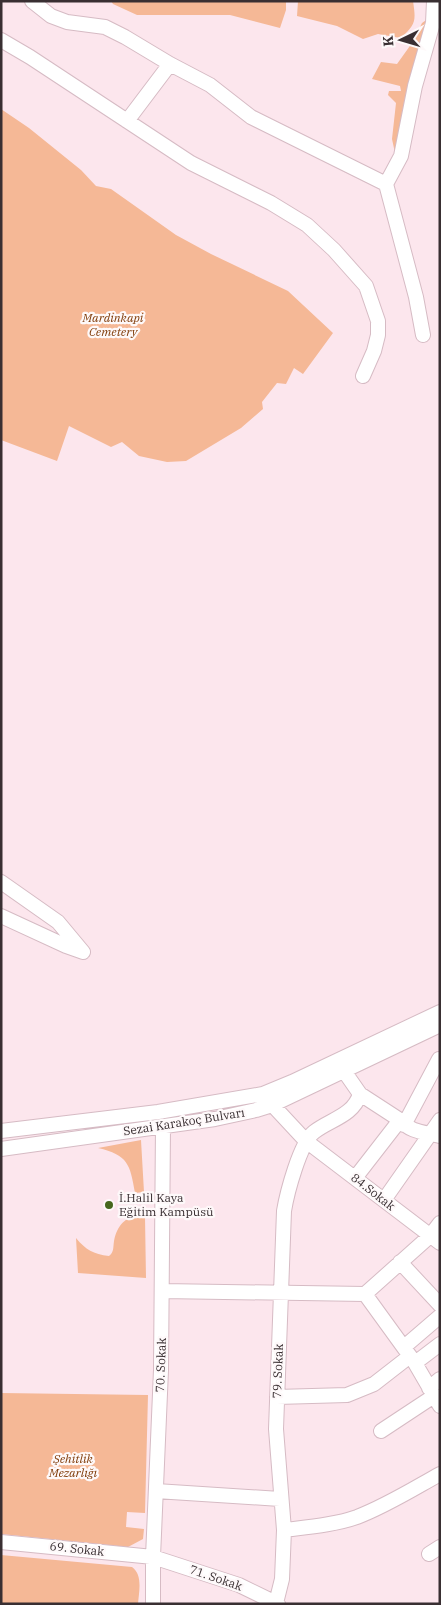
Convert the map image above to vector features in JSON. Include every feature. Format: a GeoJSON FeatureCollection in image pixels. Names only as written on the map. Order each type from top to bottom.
{"type":"FeatureCollection","features":[{"type":"Feature","properties":{"kind":"street"},"geometry":{"type":"LineString","coordinates":[[32,1],[51,16],[67,22],[105,27],[125,37],[210,85],[251,117],[386,184]]}},
{"type":"Feature","properties":{"kind":"street"},"geometry":{"type":"LineString","coordinates":[[423,335],[416,297],[386,184],[401,156],[415,86],[434,23],[434,1]]}},
{"type":"Feature","properties":{"kind":"street"},"geometry":{"type":"LineString","coordinates":[[1,40],[192,163],[271,203],[307,225],[334,250],[366,286],[378,321],[378,335],[374,350],[363,376]]}},
{"type":"Feature","properties":{"kind":"street"},"geometry":{"type":"LineString","coordinates":[[127,121],[170,64]]}},
{"type":"Feature","properties":{"kind":"street"},"geometry":{"type":"LineString","coordinates":[[1,882],[58,922],[83,952],[1,916]]}},
{"type":"Feature","properties":{"kind":"street"},"geometry":{"type":"LineString","coordinates":[[1,1131],[158,1112],[262,1094],[292,1082],[440,1012]]}},
{"type":"Feature","properties":{"kind":"street","name":"Sezai Karakoç Bulvarı"},"geometry":{"type":"LineString","coordinates":[[1,1149],[215,1119],[256,1110],[272,1105],[440,1025]]}},
{"type":"Feature","properties":{"kind":"street"},"geometry":{"type":"LineString","coordinates":[[356,1178],[402,1123],[439,1059]]}},
{"type":"Feature","properties":{"kind":"street"},"geometry":{"type":"LineString","coordinates":[[344,1071],[360,1094],[402,1123],[434,1135]]}},
{"type":"Feature","properties":{"kind":"street","name":"84.Sokak"},"geometry":{"type":"LineString","coordinates":[[262,1094],[306,1141],[435,1240]]}},
{"type":"Feature","properties":{"kind":"street"},"geometry":{"type":"LineString","coordinates":[[306,1141],[313,1132],[350,1111],[358,1102],[360,1094]]}},
{"type":"Feature","properties":{"kind":"street"},"geometry":{"type":"LineString","coordinates":[[384,1200],[434,1135],[440,1120]]}},
{"type":"Feature","properties":{"kind":"street","name":"70. Sokak"},"geometry":{"type":"LineString","coordinates":[[153,1604],[153,1557],[161,1370],[162,1126]]}},
{"type":"Feature","properties":{"kind":"street","name":"79. Sokak"},"geometry":{"type":"LineString","coordinates":[[277,1603],[282,1579],[284,1530],[280,1499],[276,1429],[284,1211],[287,1192],[306,1141]]}},
{"type":"Feature","properties":{"kind":"street"},"geometry":{"type":"LineString","coordinates":[[162,1291],[366,1294],[400,1262],[435,1240],[440,1223]]}},
{"type":"Feature","properties":{"kind":"street"},"geometry":{"type":"LineString","coordinates":[[400,1262],[440,1305]]}},
{"type":"Feature","properties":{"kind":"street"},"geometry":{"type":"LineString","coordinates":[[366,1294],[436,1392],[381,1431]]}},
{"type":"Feature","properties":{"kind":"street"},"geometry":{"type":"LineString","coordinates":[[277,1397],[347,1395],[374,1384],[410,1355],[440,1316]]}},
{"type":"Feature","properties":{"kind":"street"},"geometry":{"type":"LineString","coordinates":[[410,1355],[440,1344]]}},
{"type":"Feature","properties":{"kind":"street"},"geometry":{"type":"LineString","coordinates":[[284,1530],[321,1526],[357,1517],[405,1494],[440,1474]]}},
{"type":"Feature","properties":{"kind":"street"},"geometry":{"type":"LineString","coordinates":[[156,1492],[280,1499]]}},
{"type":"Feature","properties":{"kind":"street","name":"69. Sokak"},"geometry":{"type":"LineString","coordinates":[[1,1542],[153,1557]]}},
{"type":"Feature","properties":{"kind":"street","name":"71. Sokak"},"geometry":{"type":"LineString","coordinates":[[153,1557],[239,1585],[277,1603]]}},
{"type":"Feature","properties":{"kind":"green space"},"geometry":{"type":"Polygon","coordinates":[[[111,1],[286,1],[286,10],[280,28],[230,15],[137,15],[113,4],[111,1]]]}},
{"type":"Feature","properties":{"kind":"green space"},"geometry":{"type":"Polygon","coordinates":[[[298,1],[413,1],[414,22],[401,38],[378,34],[363,39],[337,26],[297,16],[298,1]]]}},
{"type":"Feature","properties":{"kind":"green space"},"geometry":{"type":"Polygon","coordinates":[[[429,18],[399,152],[395,153],[392,139],[396,103],[388,95],[389,91],[401,91],[400,86],[372,79],[381,62],[397,64],[412,43],[422,23],[429,18]]]}},
{"type":"Feature","properties":{"kind":"green space","name":"Mardinkapi Cemetery"},"geometry":{"type":"Polygon","coordinates":[[[1,109],[29,128],[81,170],[96,186],[111,189],[176,235],[288,291],[333,333],[303,374],[294,368],[286,384],[277,383],[262,402],[263,409],[241,428],[186,461],[167,462],[139,456],[122,442],[111,447],[69,426],[57,461],[1,440],[1,109]]]}},
{"type":"Feature","properties":{"kind":"green space"},"geometry":{"type":"Polygon","coordinates":[[[141,1140],[144,1192],[135,1193],[126,1162],[116,1154],[98,1148],[141,1140]]]}},
{"type":"Feature","properties":{"kind":"green space"},"geometry":{"type":"Polygon","coordinates":[[[141,1215],[145,1217],[146,1278],[78,1273],[76,1238],[90,1251],[109,1256],[113,1251],[115,1236],[120,1226],[130,1217],[141,1215]]]}},
{"type":"Feature","properties":{"kind":"green space","name":"Şehitlik Mezarlığı"},"geometry":{"type":"Polygon","coordinates":[[[1,1393],[148,1395],[145,1513],[127,1512],[126,1527],[144,1529],[143,1539],[128,1547],[1,1534],[1,1393]]]}},
{"type":"Feature","properties":{"kind":"green space"},"geometry":{"type":"Polygon","coordinates":[[[1,1555],[132,1567],[138,1574],[139,1579],[138,1604],[1,1604],[1,1555]]]}},
{"type":"Feature","properties":{"kind":"place","name":"İ.Halil Kaya Eğitim Kampüsü"},"geometry":{"type":"Point","coordinates":[109,1205]}}]}
